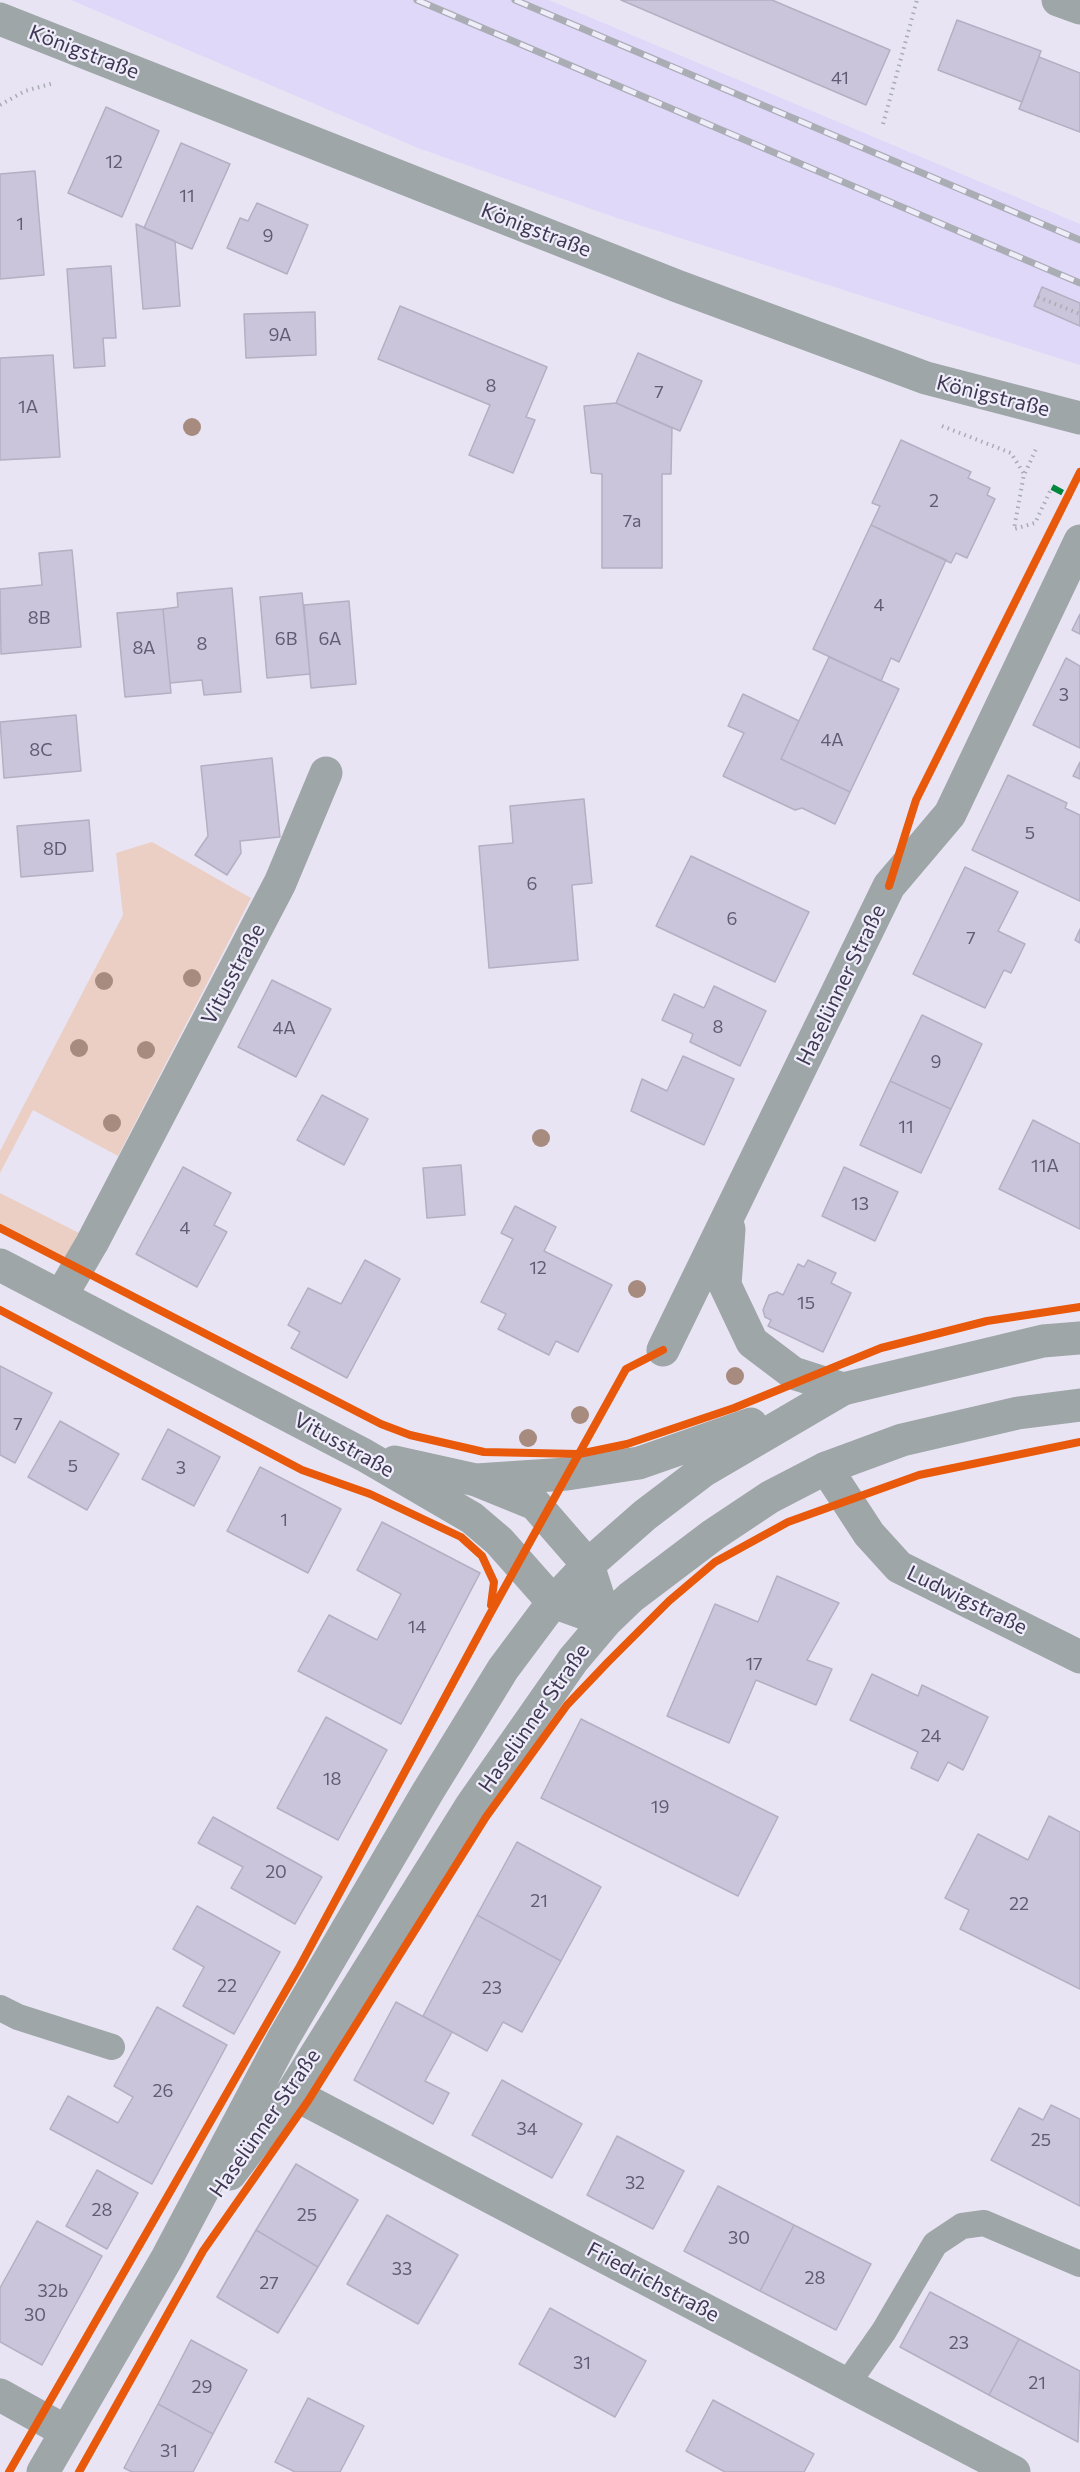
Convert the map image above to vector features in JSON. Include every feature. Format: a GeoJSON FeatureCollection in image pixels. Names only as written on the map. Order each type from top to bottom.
{"type":"FeatureCollection","features":[{"type":"Feature","properties":{"kind":"street"},"geometry":{"type":"LineString","coordinates":[[1058,0],[1080,8]]}},
{"type":"Feature","properties":{"kind":"street","name":"Königstraße"},"geometry":{"type":"LineString","coordinates":[[5,29],[876,360],[926,378],[1080,418]]}},
{"type":"Feature","properties":{"kind":"street","name":"Haselünner Straße"},"geometry":{"type":"LineString","coordinates":[[663,1350],[889,886],[950,814],[1080,540]]}},
{"type":"Feature","properties":{"kind":"street","name":"Vitusstraße"},"geometry":{"type":"LineString","coordinates":[[61,1296],[92,1243],[280,883],[327,773]]}},
{"type":"Feature","properties":{"kind":"street","name":"Haselünner Straße"},"geometry":{"type":"LineString","coordinates":[[730,1214],[725,1285],[752,1342],[793,1373],[843,1389]]}},
{"type":"Feature","properties":{"kind":"street","name":"Vitusstraße"},"geometry":{"type":"LineString","coordinates":[[0,1265],[364,1455],[472,1518],[500,1541],[553,1602],[606,1621]]}},
{"type":"Feature","properties":{"kind":"street","name":"Haselünner Straße"},"geometry":{"type":"LineString","coordinates":[[43,2472],[167,2258],[284,2039],[427,1793],[502,1669],[553,1602],[588,1565],[645,1515],[703,1471],[843,1389],[1043,1341],[1080,1338]]}},
{"type":"Feature","properties":{"kind":"street"},"geometry":{"type":"LineString","coordinates":[[476,1480],[567,1474],[639,1463],[720,1436],[843,1389]]}},
{"type":"Feature","properties":{"kind":"street","name":"Haselünner Straße"},"geometry":{"type":"LineString","coordinates":[[167,2258],[292,2093],[471,1806],[573,1660],[606,1621],[655,1577],[713,1534],[770,1497],[826,1468],[902,1440],[1018,1413],[1080,1405]]}},
{"type":"Feature","properties":{"kind":"street"},"geometry":{"type":"LineString","coordinates":[[364,1455],[476,1480],[535,1504],[588,1565],[606,1621]]}},
{"type":"Feature","properties":{"kind":"street","name":"Ludwigstraße"},"geometry":{"type":"LineString","coordinates":[[826,1468],[869,1534],[899,1567],[1080,1657]]}},
{"type":"Feature","properties":{"kind":"street","name":"Friedrichstraße"},"geometry":{"type":"LineString","coordinates":[[292,2093],[1014,2472]]}},
{"type":"Feature","properties":{"kind":"street"},"geometry":{"type":"LineString","coordinates":[[0,2395],[65,2431]]}},
{"type":"Feature","properties":{"kind":"lane"},"geometry":{"type":"LineString","coordinates":[[0,2008],[18,2017],[112,2047]]}},
{"type":"Feature","properties":{"kind":"lane"},"geometry":{"type":"LineString","coordinates":[[847,2384],[884,2331],[935,2244],[962,2226],[984,2223],[1080,2264]]}},
{"type":"Feature","properties":{"kind":"path"},"geometry":{"type":"LineString","coordinates":[[883,124],[917,0]]}},
{"type":"Feature","properties":{"kind":"path"},"geometry":{"type":"LineString","coordinates":[[1038,297],[1080,314]]}},
{"type":"Feature","properties":{"kind":"path"},"geometry":{"type":"LineString","coordinates":[[1014,529],[1035,524],[1052,488]]}},
{"type":"Feature","properties":{"kind":"shaded area"},"geometry":{"type":"Polygon","coordinates":[[[71,0],[549,0],[1080,224],[1080,365],[617,218],[418,148],[71,0]]]}},
{"type":"Feature","properties":{"kind":"shaded area"},"geometry":{"type":"Polygon","coordinates":[[[152,842],[251,898],[118,1156],[33,1110],[0,1173],[0,1151],[123,915],[116,853],[152,842]]]}},
{"type":"Feature","properties":{"kind":"shaded area"},"geometry":{"type":"Polygon","coordinates":[[[0,1193],[79,1233],[68,1258],[0,1224],[0,1193]]]}},
{"type":"Feature","properties":{"kind":"building"},"geometry":{"type":"Polygon","coordinates":[[[621,0],[772,0],[890,50],[866,105],[621,0]]]}},
{"type":"Feature","properties":{"kind":"building"},"geometry":{"type":"Polygon","coordinates":[[[957,20],[1041,51],[1022,102],[938,70],[957,20]]]}},
{"type":"Feature","properties":{"kind":"building"},"geometry":{"type":"Polygon","coordinates":[[[1039,57],[1080,73],[1080,132],[1019,109],[1039,57]]]}},
{"type":"Feature","properties":{"kind":"building"},"geometry":{"type":"Polygon","coordinates":[[[106,107],[159,131],[122,217],[68,193],[106,107]]]}},
{"type":"Feature","properties":{"kind":"building"},"geometry":{"type":"Polygon","coordinates":[[[181,143],[230,164],[192,249],[144,228],[181,143]]]}},
{"type":"Feature","properties":{"kind":"building"},"geometry":{"type":"Polygon","coordinates":[[[35,171],[44,275],[0,279],[0,174],[35,171]]]}},
{"type":"Feature","properties":{"kind":"building"},"geometry":{"type":"Polygon","coordinates":[[[257,203],[308,225],[287,274],[227,248],[240,218],[248,221],[257,203]]]}},
{"type":"Feature","properties":{"kind":"building"},"geometry":{"type":"Polygon","coordinates":[[[136,224],[175,241],[180,306],[143,309],[136,224]]]}},
{"type":"Feature","properties":{"kind":"building"},"geometry":{"type":"Polygon","coordinates":[[[111,266],[116,338],[103,338],[105,366],[74,368],[67,269],[111,266]]]}},
{"type":"Feature","properties":{"kind":"building"},"geometry":{"type":"Polygon","coordinates":[[[1042,287],[1080,303],[1080,326],[1034,306],[1042,287]]]}},
{"type":"Feature","properties":{"kind":"building"},"geometry":{"type":"Polygon","coordinates":[[[400,306],[547,367],[526,417],[535,420],[513,473],[469,455],[490,405],[378,359],[400,306]]]}},
{"type":"Feature","properties":{"kind":"building"},"geometry":{"type":"Polygon","coordinates":[[[315,312],[316,355],[246,358],[244,314],[315,312]]]}},
{"type":"Feature","properties":{"kind":"building"},"geometry":{"type":"Polygon","coordinates":[[[638,353],[702,381],[680,431],[616,403],[638,353]]]}},
{"type":"Feature","properties":{"kind":"building"},"geometry":{"type":"Polygon","coordinates":[[[53,355],[60,457],[0,460],[0,358],[53,355]]]}},
{"type":"Feature","properties":{"kind":"building"},"geometry":{"type":"Polygon","coordinates":[[[616,403],[672,428],[671,474],[662,474],[662,568],[602,568],[602,474],[591,473],[584,406],[616,403]]]}},
{"type":"Feature","properties":{"kind":"building"},"geometry":{"type":"Polygon","coordinates":[[[901,440],[971,472],[968,478],[990,488],[987,495],[995,499],[967,558],[956,553],[951,563],[871,525],[880,506],[872,503],[901,440]]]}},
{"type":"Feature","properties":{"kind":"building"},"geometry":{"type":"Polygon","coordinates":[[[871,525],[946,560],[899,662],[891,658],[881,681],[813,649],[871,525]]]}},
{"type":"Feature","properties":{"kind":"building"},"geometry":{"type":"Polygon","coordinates":[[[72,550],[81,647],[1,654],[0,589],[42,585],[39,553],[72,550]]]}},
{"type":"Feature","properties":{"kind":"building"},"geometry":{"type":"Polygon","coordinates":[[[232,588],[241,692],[204,695],[202,680],[170,683],[163,609],[178,607],[177,593],[232,588]]]}},
{"type":"Feature","properties":{"kind":"building"},"geometry":{"type":"Polygon","coordinates":[[[302,593],[310,674],[267,678],[260,597],[302,593]]]}},
{"type":"Feature","properties":{"kind":"building"},"geometry":{"type":"Polygon","coordinates":[[[349,601],[356,684],[311,688],[304,605],[349,601]]]}},
{"type":"Feature","properties":{"kind":"building"},"geometry":{"type":"Polygon","coordinates":[[[163,609],[171,693],[125,697],[117,613],[163,609]]]}},
{"type":"Feature","properties":{"kind":"building"},"geometry":{"type":"Polygon","coordinates":[[[1080,614],[1080,634],[1072,630],[1080,614]]]}},
{"type":"Feature","properties":{"kind":"building"},"geometry":{"type":"Polygon","coordinates":[[[829,657],[899,689],[850,792],[781,759],[829,657]]]}},
{"type":"Feature","properties":{"kind":"building"},"geometry":{"type":"Polygon","coordinates":[[[1066,658],[1080,666],[1080,748],[1033,725],[1066,658]]]}},
{"type":"Feature","properties":{"kind":"building"},"geometry":{"type":"Polygon","coordinates":[[[743,694],[799,721],[781,759],[850,792],[835,824],[802,808],[795,810],[723,776],[744,733],[728,726],[743,694]]]}},
{"type":"Feature","properties":{"kind":"building"},"geometry":{"type":"Polygon","coordinates":[[[76,715],[81,771],[4,778],[0,722],[76,715]]]}},
{"type":"Feature","properties":{"kind":"building"},"geometry":{"type":"Polygon","coordinates":[[[272,758],[280,837],[240,841],[241,853],[227,875],[195,855],[208,836],[201,766],[272,758]]]}},
{"type":"Feature","properties":{"kind":"building"},"geometry":{"type":"Polygon","coordinates":[[[1080,762],[1080,779],[1073,776],[1080,762]]]}},
{"type":"Feature","properties":{"kind":"building"},"geometry":{"type":"Polygon","coordinates":[[[1008,775],[1067,803],[1065,808],[1080,815],[1080,901],[972,850],[1008,775]]]}},
{"type":"Feature","properties":{"kind":"building"},"geometry":{"type":"Polygon","coordinates":[[[584,799],[592,883],[572,885],[578,960],[489,968],[479,846],[513,843],[510,806],[584,799]]]}},
{"type":"Feature","properties":{"kind":"building"},"geometry":{"type":"Polygon","coordinates":[[[89,820],[93,871],[21,877],[17,826],[89,820]]]}},
{"type":"Feature","properties":{"kind":"building"},"geometry":{"type":"Polygon","coordinates":[[[691,856],[809,912],[775,982],[656,926],[691,856]]]}},
{"type":"Feature","properties":{"kind":"building"},"geometry":{"type":"Polygon","coordinates":[[[965,867],[1018,892],[998,931],[1025,944],[1011,973],[1004,970],[985,1008],[913,974],[965,867]]]}},
{"type":"Feature","properties":{"kind":"building"},"geometry":{"type":"Polygon","coordinates":[[[1080,929],[1080,943],[1075,940],[1080,929]]]}},
{"type":"Feature","properties":{"kind":"building"},"geometry":{"type":"Polygon","coordinates":[[[272,980],[331,1009],[296,1077],[238,1047],[272,980]]]}},
{"type":"Feature","properties":{"kind":"building"},"geometry":{"type":"Polygon","coordinates":[[[714,986],[766,1011],[740,1066],[690,1042],[693,1034],[662,1020],[674,994],[704,1008],[714,986]]]}},
{"type":"Feature","properties":{"kind":"building"},"geometry":{"type":"Polygon","coordinates":[[[922,1015],[982,1044],[951,1109],[890,1081],[922,1015]]]}},
{"type":"Feature","properties":{"kind":"building"},"geometry":{"type":"Polygon","coordinates":[[[683,1056],[734,1079],[704,1145],[631,1111],[642,1079],[667,1091],[683,1056]]]}},
{"type":"Feature","properties":{"kind":"building"},"geometry":{"type":"Polygon","coordinates":[[[890,1081],[951,1109],[921,1173],[860,1145],[890,1081]]]}},
{"type":"Feature","properties":{"kind":"building"},"geometry":{"type":"Polygon","coordinates":[[[322,1095],[368,1119],[344,1165],[297,1140],[322,1095]]]}},
{"type":"Feature","properties":{"kind":"building"},"geometry":{"type":"Polygon","coordinates":[[[1033,1120],[1080,1144],[1080,1229],[999,1189],[1033,1120]]]}},
{"type":"Feature","properties":{"kind":"building"},"geometry":{"type":"Polygon","coordinates":[[[461,1165],[465,1215],[427,1218],[423,1168],[461,1165]]]}},
{"type":"Feature","properties":{"kind":"building"},"geometry":{"type":"Polygon","coordinates":[[[183,1167],[231,1193],[214,1225],[227,1232],[197,1287],[136,1254],[183,1167]]]}},
{"type":"Feature","properties":{"kind":"building"},"geometry":{"type":"Polygon","coordinates":[[[844,1167],[898,1192],[875,1241],[822,1216],[844,1167]]]}},
{"type":"Feature","properties":{"kind":"building"},"geometry":{"type":"Polygon","coordinates":[[[515,1206],[556,1227],[544,1251],[612,1285],[578,1352],[556,1341],[549,1355],[498,1329],[506,1314],[481,1302],[513,1239],[501,1233],[515,1206]]]}},
{"type":"Feature","properties":{"kind":"building"},"geometry":{"type":"Polygon","coordinates":[[[365,1260],[400,1279],[347,1378],[291,1348],[300,1332],[288,1325],[308,1288],[341,1304],[365,1260]]]}},
{"type":"Feature","properties":{"kind":"building"},"geometry":{"type":"Polygon","coordinates":[[[808,1260],[836,1273],[831,1283],[851,1293],[823,1352],[768,1326],[771,1320],[765,1317],[763,1310],[769,1295],[777,1292],[783,1295],[798,1264],[804,1267],[808,1260]]]}},
{"type":"Feature","properties":{"kind":"building"},"geometry":{"type":"Polygon","coordinates":[[[0,1366],[52,1393],[15,1463],[0,1455],[0,1366]]]}},
{"type":"Feature","properties":{"kind":"building"},"geometry":{"type":"Polygon","coordinates":[[[60,1421],[119,1454],[87,1510],[28,1477],[60,1421]]]}},
{"type":"Feature","properties":{"kind":"building"},"geometry":{"type":"Polygon","coordinates":[[[168,1429],[220,1457],[194,1506],[142,1479],[168,1429]]]}},
{"type":"Feature","properties":{"kind":"building"},"geometry":{"type":"Polygon","coordinates":[[[260,1467],[341,1509],[308,1573],[227,1531],[260,1467]]]}},
{"type":"Feature","properties":{"kind":"building"},"geometry":{"type":"Polygon","coordinates":[[[382,1522],[480,1573],[401,1724],[298,1671],[329,1615],[377,1640],[401,1594],[357,1570],[382,1522]]]}},
{"type":"Feature","properties":{"kind":"building"},"geometry":{"type":"Polygon","coordinates":[[[777,1576],[839,1603],[807,1660],[832,1669],[816,1705],[756,1680],[729,1743],[667,1716],[715,1604],[758,1622],[777,1576]]]}},
{"type":"Feature","properties":{"kind":"building"},"geometry":{"type":"Polygon","coordinates":[[[872,1674],[918,1696],[922,1685],[988,1717],[963,1770],[948,1762],[938,1781],[911,1768],[918,1752],[850,1720],[872,1674]]]}},
{"type":"Feature","properties":{"kind":"building"},"geometry":{"type":"Polygon","coordinates":[[[326,1717],[387,1750],[338,1840],[277,1808],[326,1717]]]}},
{"type":"Feature","properties":{"kind":"building"},"geometry":{"type":"Polygon","coordinates":[[[581,1719],[778,1817],[738,1896],[541,1798],[581,1719]]]}},
{"type":"Feature","properties":{"kind":"building"},"geometry":{"type":"Polygon","coordinates":[[[1049,1816],[1080,1832],[1080,1989],[960,1929],[969,1910],[945,1898],[978,1834],[1028,1860],[1049,1816]]]}},
{"type":"Feature","properties":{"kind":"building"},"geometry":{"type":"Polygon","coordinates":[[[213,1817],[322,1877],[295,1924],[231,1888],[243,1867],[198,1843],[213,1817]]]}},
{"type":"Feature","properties":{"kind":"building"},"geometry":{"type":"Polygon","coordinates":[[[517,1842],[601,1887],[561,1961],[477,1915],[517,1842]]]}},
{"type":"Feature","properties":{"kind":"building"},"geometry":{"type":"Polygon","coordinates":[[[197,1906],[280,1952],[234,2034],[183,2006],[204,1967],[173,1949],[197,1906]]]}},
{"type":"Feature","properties":{"kind":"building"},"geometry":{"type":"Polygon","coordinates":[[[477,1915],[561,1961],[522,2032],[503,2022],[487,2051],[423,2016],[477,1915]]]}},
{"type":"Feature","properties":{"kind":"building"},"geometry":{"type":"Polygon","coordinates":[[[396,2002],[452,2032],[425,2081],[449,2093],[433,2124],[354,2080],[396,2002]]]}},
{"type":"Feature","properties":{"kind":"building"},"geometry":{"type":"Polygon","coordinates":[[[157,2007],[227,2045],[152,2184],[50,2129],[68,2096],[118,2123],[133,2097],[114,2086],[157,2007]]]}},
{"type":"Feature","properties":{"kind":"building"},"geometry":{"type":"Polygon","coordinates":[[[502,2080],[582,2124],[552,2178],[472,2135],[502,2080]]]}},
{"type":"Feature","properties":{"kind":"building"},"geometry":{"type":"Polygon","coordinates":[[[1051,2105],[1080,2119],[1080,2206],[991,2160],[1019,2108],[1043,2120],[1051,2105]]]}},
{"type":"Feature","properties":{"kind":"building"},"geometry":{"type":"Polygon","coordinates":[[[617,2136],[684,2171],[653,2229],[587,2195],[617,2136]]]}},
{"type":"Feature","properties":{"kind":"building"},"geometry":{"type":"Polygon","coordinates":[[[296,2164],[358,2200],[318,2267],[256,2230],[296,2164]]]}},
{"type":"Feature","properties":{"kind":"building"},"geometry":{"type":"Polygon","coordinates":[[[97,2170],[138,2193],[107,2249],[66,2226],[97,2170]]]}},
{"type":"Feature","properties":{"kind":"building"},"geometry":{"type":"Polygon","coordinates":[[[718,2186],[794,2225],[760,2291],[684,2251],[718,2186]]]}},
{"type":"Feature","properties":{"kind":"building"},"geometry":{"type":"Polygon","coordinates":[[[387,2215],[458,2255],[418,2324],[347,2284],[387,2215]]]}},
{"type":"Feature","properties":{"kind":"building"},"geometry":{"type":"Polygon","coordinates":[[[37,2221],[102,2256],[42,2365],[0,2342],[0,2288],[37,2221]]]}},
{"type":"Feature","properties":{"kind":"building"},"geometry":{"type":"Polygon","coordinates":[[[794,2225],[871,2264],[836,2330],[760,2291],[794,2225]]]}},
{"type":"Feature","properties":{"kind":"building"},"geometry":{"type":"Polygon","coordinates":[[[256,2230],[318,2267],[278,2333],[217,2297],[256,2230]]]}},
{"type":"Feature","properties":{"kind":"building"},"geometry":{"type":"Polygon","coordinates":[[[930,2292],[1019,2339],[989,2395],[900,2347],[930,2292]]]}},
{"type":"Feature","properties":{"kind":"building"},"geometry":{"type":"Polygon","coordinates":[[[550,2308],[646,2361],[615,2417],[519,2364],[550,2308]]]}},
{"type":"Feature","properties":{"kind":"building"},"geometry":{"type":"Polygon","coordinates":[[[1019,2339],[1080,2371],[1078,2442],[989,2395],[1019,2339]]]}},
{"type":"Feature","properties":{"kind":"building"},"geometry":{"type":"Polygon","coordinates":[[[191,2340],[247,2370],[213,2434],[158,2404],[191,2340]]]}},
{"type":"Feature","properties":{"kind":"building"},"geometry":{"type":"Polygon","coordinates":[[[308,2398],[364,2426],[340,2472],[295,2472],[275,2462],[308,2398]]]}},
{"type":"Feature","properties":{"kind":"building"},"geometry":{"type":"Polygon","coordinates":[[[713,2400],[814,2454],[804,2472],[725,2472],[686,2451],[713,2400]]]}},
{"type":"Feature","properties":{"kind":"building"},"geometry":{"type":"Polygon","coordinates":[[[158,2404],[213,2434],[193,2472],[132,2472],[124,2468],[158,2404]]]}},
{"type":"Feature","properties":{"kind":"railway"},"geometry":{"type":"LineString","coordinates":[[417,0],[1080,283]]}},
{"type":"Feature","properties":{"kind":"railway"},"geometry":{"type":"LineString","coordinates":[[515,0],[1080,240]]}},
{"type":"Feature","properties":{"kind":"marked path"},"geometry":{"type":"LineString","coordinates":[[1052,487],[1069,496],[1066,500]]}},
{"type":"Feature","properties":{"kind":"cycle path"},"geometry":{"type":"LineString","coordinates":[[889,886],[916,800],[1080,472]]}},
{"type":"Feature","properties":{"kind":"cycle path"},"geometry":{"type":"LineString","coordinates":[[0,1228],[381,1424],[410,1435],[484,1452],[579,1454],[627,1444],[734,1408],[881,1348],[987,1321],[1080,1307]]}},
{"type":"Feature","properties":{"kind":"cycle path"},"geometry":{"type":"LineString","coordinates":[[0,1310],[302,1470],[370,1494],[461,1537],[482,1556],[494,1582],[491,1605]]}},
{"type":"Feature","properties":{"kind":"cycle path"},"geometry":{"type":"LineString","coordinates":[[9,2472],[300,1966],[490,1614],[626,1369],[663,1350]]}},
{"type":"Feature","properties":{"kind":"cycle path"},"geometry":{"type":"LineString","coordinates":[[79,2472],[203,2251],[308,2101],[486,1817],[567,1705],[608,1662],[669,1601],[715,1562],[788,1522],[919,1475],[1080,1442]]}}]}
